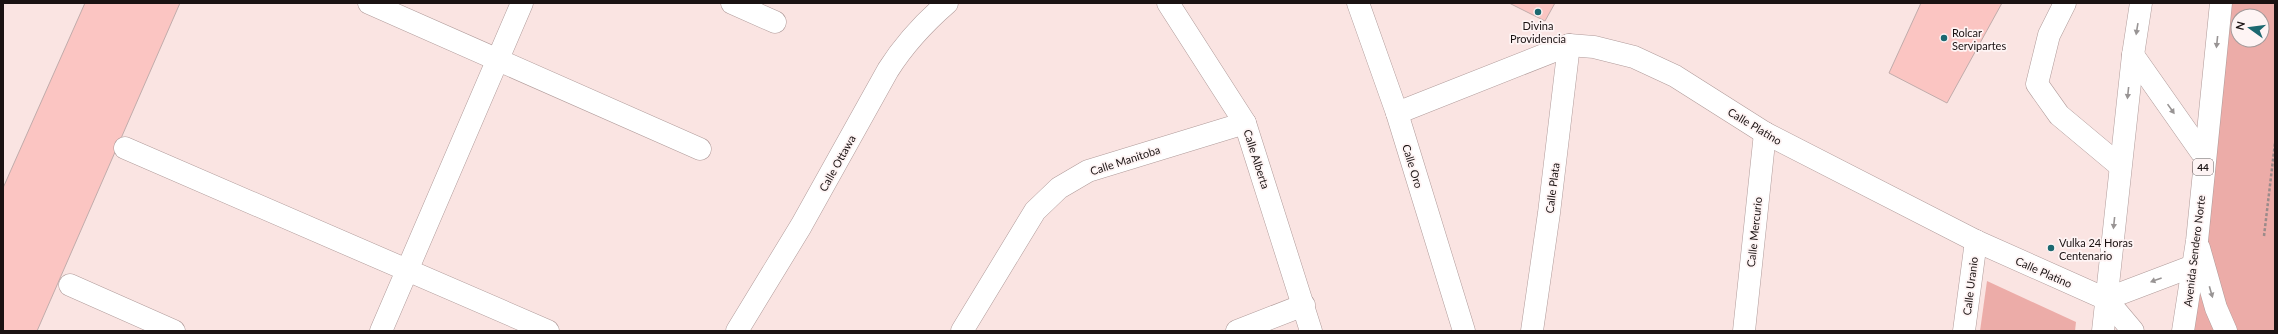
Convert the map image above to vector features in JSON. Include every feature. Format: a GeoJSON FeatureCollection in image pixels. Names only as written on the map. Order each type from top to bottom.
{"type":"FeatureCollection","features":[{"type":"Feature","properties":{"kind":"street"},"geometry":{"type":"LineString","coordinates":[[369,3],[700,149]]}},
{"type":"Feature","properties":{"kind":"street"},"geometry":{"type":"LineString","coordinates":[[381,331],[522,3]]}},
{"type":"Feature","properties":{"kind":"street"},"geometry":{"type":"LineString","coordinates":[[732,3],[775,22]]}},
{"type":"Feature","properties":{"kind":"street","name":"Calle Ottawa"},"geometry":{"type":"LineString","coordinates":[[737,331],[828,179],[888,70],[904,45],[924,23],[947,3]]}},
{"type":"Feature","properties":{"kind":"street","name":"Calle Alberta"},"geometry":{"type":"LineString","coordinates":[[1168,3],[1245,123],[1311,331]]}},
{"type":"Feature","properties":{"kind":"street","name":"Calle Oro"},"geometry":{"type":"LineString","coordinates":[[1358,3],[1397,113],[1464,331]]}},
{"type":"Feature","properties":{"kind":"street"},"geometry":{"type":"LineString","coordinates":[[2065,3],[2048,35],[2037,84],[2059,115],[2120,166]]}},
{"type":"Feature","properties":{"kind":"street"},"geometry":{"type":"LineString","coordinates":[[2102,331],[2133,55],[2141,3]]}},
{"type":"Feature","properties":{"kind":"street","name":"Avenida Sendero Norte"},"geometry":{"type":"LineString","coordinates":[[2183,331],[2197,241],[2204,156],[2221,3]]}},
{"type":"Feature","properties":{"kind":"street","name":"Calle Platino"},"geometry":{"type":"LineString","coordinates":[[1397,113],[1569,45],[1594,47],[1634,56],[1675,76],[1765,133],[1976,241],[2106,298]]}},
{"type":"Feature","properties":{"kind":"street","name":"Calle Plata"},"geometry":{"type":"LineString","coordinates":[[1532,331],[1549,213],[1569,45]]}},
{"type":"Feature","properties":{"kind":"street"},"geometry":{"type":"LineString","coordinates":[[2133,55],[2204,156]]}},
{"type":"Feature","properties":{"kind":"street","name":"Calle Manitoba"},"geometry":{"type":"LineString","coordinates":[[962,331],[1034,211],[1059,188],[1088,171],[1245,123]]}},
{"type":"Feature","properties":{"kind":"street","name":"Calle Mercurio"},"geometry":{"type":"LineString","coordinates":[[1744,331],[1765,133]]}},
{"type":"Feature","properties":{"kind":"street"},"geometry":{"type":"LineString","coordinates":[[125,148],[548,331]]}},
{"type":"Feature","properties":{"kind":"street","name":"Calle Uranio"},"geometry":{"type":"LineString","coordinates":[[1964,331],[1976,241]]}},
{"type":"Feature","properties":{"kind":"street"},"geometry":{"type":"LineString","coordinates":[[2197,241],[2216,308],[2226,331]]}},
{"type":"Feature","properties":{"kind":"street"},"geometry":{"type":"LineString","coordinates":[[2106,298],[2193,266]]}},
{"type":"Feature","properties":{"kind":"street"},"geometry":{"type":"LineString","coordinates":[[70,285],[174,331]]}},
{"type":"Feature","properties":{"kind":"street"},"geometry":{"type":"LineString","coordinates":[[2106,298],[2133,331]]}},
{"type":"Feature","properties":{"kind":"street"},"geometry":{"type":"LineString","coordinates":[[1237,331],[1304,305]]}},
{"type":"Feature","properties":{"kind":"path"},"geometry":{"type":"LineString","coordinates":[[2264,236],[2275,143]]}},
{"type":"Feature","properties":{"kind":"shaded area"},"geometry":{"type":"Polygon","coordinates":[[[2232,3],[2275,3],[2275,331],[2193,331],[2230,20],[2230,48],[2270,48],[2270,8],[2231,8],[2232,3]]]}},
{"type":"Feature","properties":{"kind":"shaded area"},"geometry":{"type":"Polygon","coordinates":[[[1987,281],[2076,322],[2075,331],[1980,331],[1987,281]]]}},
{"type":"Feature","properties":{"kind":"building"},"geometry":{"type":"Polygon","coordinates":[[[85,3],[180,3],[37,331],[3,331],[3,188],[85,3]]]}},
{"type":"Feature","properties":{"kind":"building","name":"Divina Providencia"},"geometry":{"type":"Polygon","coordinates":[[[1509,3],[1555,3],[1545,21],[1509,3]]]}},
{"type":"Feature","properties":{"kind":"building","name":"Rolcar Servipartes"},"geometry":{"type":"Polygon","coordinates":[[[1921,3],[2002,3],[1947,103],[1889,73],[1921,3]]]}},
{"type":"Feature","properties":{"kind":"place","name":"Divina Providencia"},"geometry":{"type":"Point","coordinates":[1538,12]}},
{"type":"Feature","properties":{"kind":"place","name":"Rolcar Servipartes"},"geometry":{"type":"Point","coordinates":[1944,38]}},
{"type":"Feature","properties":{"kind":"place","name":"Vulka 24 Horas Centenario"},"geometry":{"type":"Point","coordinates":[2051,248]}}]}
